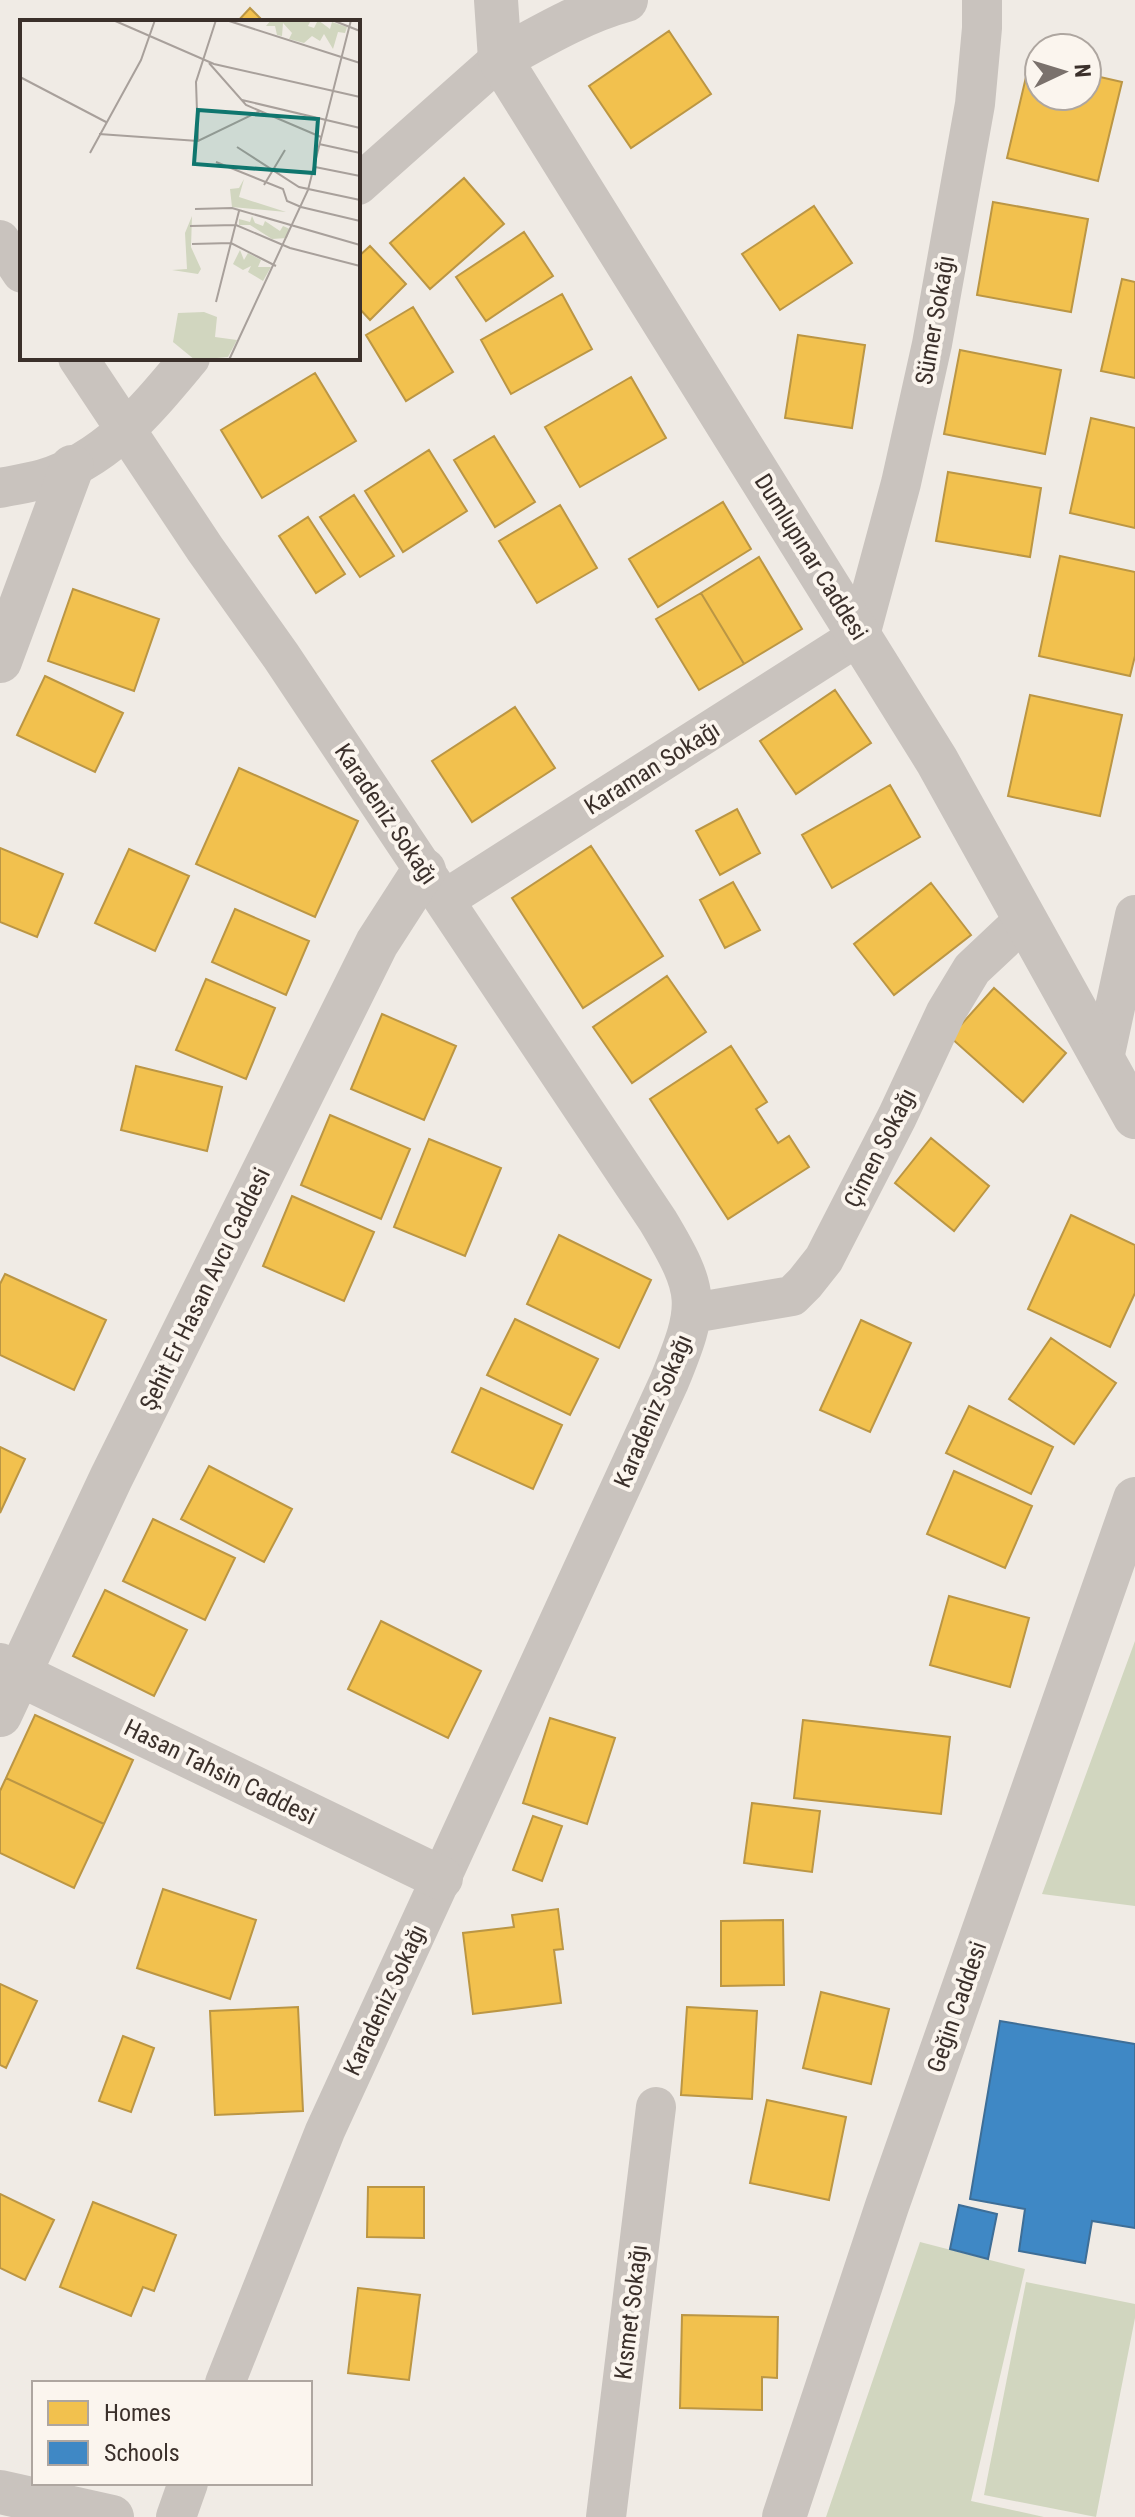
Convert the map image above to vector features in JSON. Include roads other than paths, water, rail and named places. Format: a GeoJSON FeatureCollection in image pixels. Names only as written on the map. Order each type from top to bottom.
{"type":"FeatureCollection","features":[{"type":"Feature","properties":{"kind":"street","name":"Dumlupınar Caddesi"},"geometry":{"type":"LineString","coordinates":[[496,0],[500,59],[937,761],[1135,1117]]}},
{"type":"Feature","properties":{"kind":"street"},"geometry":{"type":"LineString","coordinates":[[360,183],[500,59],[552,31],[610,4],[626,0]]}},
{"type":"Feature","properties":{"kind":"street","name":"Sümer Sokağı"},"geometry":{"type":"LineString","coordinates":[[860,635],[907,458],[932,344],[975,104],[982,0]]}},
{"type":"Feature","properties":{"kind":"street"},"geometry":{"type":"LineString","coordinates":[[0,240],[20,270]]}},
{"type":"Feature","properties":{"kind":"street","name":"Karadeniz Sokağı"},"geometry":{"type":"LineString","coordinates":[[79,360],[658,1221],[691,1284],[693,1313],[669,1382],[325,2131],[275,2250],[226,2381]]}},
{"type":"Feature","properties":{"kind":"street"},"geometry":{"type":"LineString","coordinates":[[0,488],[42,479],[72,467],[105,448],[127,431],[188,360]]}},
{"type":"Feature","properties":{"kind":"street"},"geometry":{"type":"LineString","coordinates":[[0,661],[72,467]]}},
{"type":"Feature","properties":{"kind":"street","name":"Karaman Sokağı"},"geometry":{"type":"LineString","coordinates":[[434,885],[860,635]]}},
{"type":"Feature","properties":{"kind":"street","name":"Şehit Er Hasan Avcı Caddesi"},"geometry":{"type":"LineString","coordinates":[[0,1715],[9,1670],[111,1478],[377,943],[434,885]]}},
{"type":"Feature","properties":{"kind":"street"},"geometry":{"type":"LineString","coordinates":[[1103,1063],[1135,915]]}},
{"type":"Feature","properties":{"kind":"street","name":"Çimen Sokağı"},"geometry":{"type":"LineString","coordinates":[[693,1313],[792,1296],[805,1283],[830,1246],[897,1117],[946,1012],[972,969],[1024,920]]}},
{"type":"Feature","properties":{"kind":"street","name":"Geğin Caddesi"},"geometry":{"type":"LineString","coordinates":[[784,2517],[887,2206],[1134,1505]]}},
{"type":"Feature","properties":{"kind":"street","name":"Hasan Tahsin Caddesi"},"geometry":{"type":"LineString","coordinates":[[9,1670],[441,1878]]}},
{"type":"Feature","properties":{"kind":"street","name":"Kısmet Sokağı"},"geometry":{"type":"LineString","coordinates":[[606,2517],[656,2107]]}},
{"type":"Feature","properties":{"kind":"street"},"geometry":{"type":"LineString","coordinates":[[176,2517],[187,2485]]}},
{"type":"Feature","properties":{"kind":"street"},"geometry":{"type":"LineString","coordinates":[[0,2492],[112,2517]]}}]}
